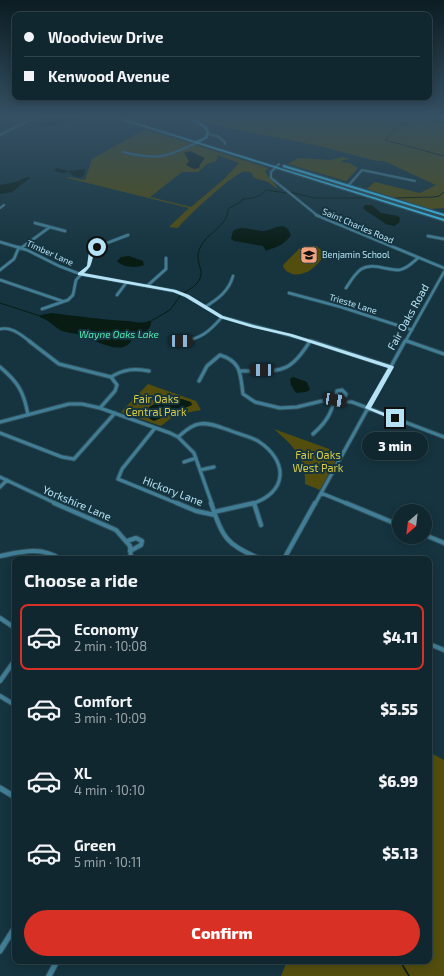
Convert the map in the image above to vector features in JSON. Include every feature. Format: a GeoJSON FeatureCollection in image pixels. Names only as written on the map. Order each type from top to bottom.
{"type":"FeatureCollection","features":[{"type":"Feature","properties":{"kind":"main road"},"geometry":{"type":"LineString","coordinates":[[260,163],[444,220]]}},
{"type":"Feature","properties":{"kind":"main road"},"geometry":{"type":"LineString","coordinates":[[274,163],[444,216]]}},
{"type":"Feature","properties":{"kind":"street"},"geometry":{"type":"LineString","coordinates":[[275,167],[279,164]]}},
{"type":"Feature","properties":{"kind":"street","name":"Saint Charles Road"},"geometry":{"type":"LineString","coordinates":[[275,167],[270,174],[271,178],[315,215],[444,268]]}},
{"type":"Feature","properties":{"kind":"street"},"geometry":{"type":"LineString","coordinates":[[348,186],[362,170],[415,181]]}},
{"type":"Feature","properties":{"kind":"street"},"geometry":{"type":"LineString","coordinates":[[0,208],[4,205]]}},
{"type":"Feature","properties":{"kind":"street"},"geometry":{"type":"LineString","coordinates":[[35,223],[65,231]]}},
{"type":"Feature","properties":{"kind":"street"},"geometry":{"type":"LineString","coordinates":[[0,270],[14,259],[20,248],[50,227]]}},
{"type":"Feature","properties":{"kind":"street"},"geometry":{"type":"LineString","coordinates":[[42,309],[68,300],[74,293],[76,280],[89,266],[91,252],[94,248],[128,235]]}},
{"type":"Feature","properties":{"kind":"street"},"geometry":{"type":"LineString","coordinates":[[428,236],[444,239]]}},
{"type":"Feature","properties":{"kind":"street","name":"Timber Lane"},"geometry":{"type":"LineString","coordinates":[[0,242],[20,248],[63,268],[80,274],[147,286],[181,294],[222,317],[310,341],[391,367]]}},
{"type":"Feature","properties":{"kind":"street"},"geometry":{"type":"LineString","coordinates":[[147,286],[166,269],[166,258]]}},
{"type":"Feature","properties":{"kind":"street"},"geometry":{"type":"LineString","coordinates":[[346,288],[359,270],[363,268],[374,266],[399,270],[407,267],[418,258]]}},
{"type":"Feature","properties":{"kind":"street","name":"Fair Oaks Road"},"geometry":{"type":"LineString","coordinates":[[286,556],[444,272]]}},
{"type":"Feature","properties":{"kind":"street"},"geometry":{"type":"LineString","coordinates":[[205,307],[224,293],[231,284],[233,276]]}},
{"type":"Feature","properties":{"kind":"street"},"geometry":{"type":"LineString","coordinates":[[0,280],[63,301]]}},
{"type":"Feature","properties":{"kind":"street"},"geometry":{"type":"LineString","coordinates":[[117,295],[126,283]]}},
{"type":"Feature","properties":{"kind":"street","name":"Trieste Lane"},"geometry":{"type":"LineString","coordinates":[[289,294],[341,307],[412,330]]}},
{"type":"Feature","properties":{"kind":"street"},"geometry":{"type":"LineString","coordinates":[[181,341],[197,340],[204,336],[222,317]]}},
{"type":"Feature","properties":{"kind":"street"},"geometry":{"type":"LineString","coordinates":[[2,328],[17,332],[59,364],[111,377],[116,385],[116,390],[100,408]]}},
{"type":"Feature","properties":{"kind":"street"},"geometry":{"type":"LineString","coordinates":[[240,371],[272,370],[287,367],[295,362],[310,341]]}},
{"type":"Feature","properties":{"kind":"street"},"geometry":{"type":"LineString","coordinates":[[406,341],[444,354]]}},
{"type":"Feature","properties":{"kind":"street"},"geometry":{"type":"LineString","coordinates":[[199,382],[203,371],[220,355],[230,358],[240,371],[244,394],[255,402],[268,406],[290,408],[318,400],[344,401],[368,408],[444,437]]}},
{"type":"Feature","properties":{"kind":"street"},"geometry":{"type":"LineString","coordinates":[[0,368],[20,386],[26,399],[28,415]]}},
{"type":"Feature","properties":{"kind":"street"},"geometry":{"type":"LineString","coordinates":[[111,377],[120,371],[128,369],[149,370]]}},
{"type":"Feature","properties":{"kind":"street"},"geometry":{"type":"LineString","coordinates":[[313,434],[322,427],[326,421],[333,408],[336,392],[339,390],[346,394],[344,401]]}},
{"type":"Feature","properties":{"kind":"street"},"geometry":{"type":"LineString","coordinates":[[0,422],[69,404],[86,404],[115,413],[178,437],[194,453],[222,534],[233,546],[255,556]]}},
{"type":"Feature","properties":{"kind":"street"},"geometry":{"type":"LineString","coordinates":[[0,433],[62,457],[74,459],[115,413]]}},
{"type":"Feature","properties":{"kind":"street","name":"Hickory Lane"},"geometry":{"type":"LineString","coordinates":[[155,428],[122,469],[118,479],[196,511],[214,513],[254,504],[272,494],[277,487],[280,478],[279,464],[265,447],[250,438],[210,424],[199,424],[178,437]]}},
{"type":"Feature","properties":{"kind":"street"},"geometry":{"type":"LineString","coordinates":[[184,462],[196,458]]}},
{"type":"Feature","properties":{"kind":"street"},"geometry":{"type":"LineString","coordinates":[[200,470],[214,467]]}},
{"type":"Feature","properties":{"kind":"street","name":"Yorkshire Lane"},"geometry":{"type":"LineString","coordinates":[[0,477],[31,493],[111,527],[120,533],[127,541]]}},
{"type":"Feature","properties":{"kind":"street"},"geometry":{"type":"LineString","coordinates":[[0,487],[6,480]]}},
{"type":"Feature","properties":{"kind":"street"},"geometry":{"type":"LineString","coordinates":[[321,493],[392,521]]}},
{"type":"Feature","properties":{"kind":"street"},"geometry":{"type":"LineString","coordinates":[[254,504],[261,525]]}},
{"type":"Feature","properties":{"kind":"street"},"geometry":{"type":"LineString","coordinates":[[130,551],[141,545],[142,541],[136,538],[127,541],[130,546],[130,551],[131,556]]}},
{"type":"Feature","properties":{"kind":"street"},"geometry":{"type":"LineString","coordinates":[[432,538],[444,542]]}},
{"type":"Feature","properties":{"kind":"street"},"geometry":{"type":"LineString","coordinates":[[0,556],[36,550],[48,552],[55,556]]}},
{"type":"Feature","properties":{"kind":"street"},"geometry":{"type":"LineString","coordinates":[[0,618],[12,626]]}},
{"type":"Feature","properties":{"kind":"street"},"geometry":{"type":"LineString","coordinates":[[432,645],[444,650]]}},
{"type":"Feature","properties":{"kind":"street"},"geometry":{"type":"LineString","coordinates":[[0,681],[12,664]]}},
{"type":"Feature","properties":{"kind":"street"},"geometry":{"type":"LineString","coordinates":[[0,696],[12,703]]}},
{"type":"Feature","properties":{"kind":"street"},"geometry":{"type":"LineString","coordinates":[[0,788],[12,795]]}},
{"type":"Feature","properties":{"kind":"street"},"geometry":{"type":"LineString","coordinates":[[0,951],[12,932]]}},
{"type":"Feature","properties":{"kind":"street"},"geometry":{"type":"LineString","coordinates":[[49,976],[55,964]]}},
{"type":"Feature","properties":{"kind":"green space"},"geometry":{"type":"Polygon","coordinates":[[[91,163],[211,163],[207,164],[198,172],[182,172],[150,197],[191,207],[224,179],[239,163],[238,163],[251,163],[268,168],[265,172],[278,188],[268,182],[254,178],[252,173],[243,172],[209,197],[178,228],[169,227],[189,208],[67,178],[85,180],[91,163]]]}},
{"type":"Feature","properties":{"kind":"green space"},"geometry":{"type":"Polygon","coordinates":[[[290,163],[345,163],[358,168],[346,181],[288,164],[290,163]]]}},
{"type":"Feature","properties":{"kind":"green space"},"geometry":{"type":"Polygon","coordinates":[[[387,163],[444,163],[444,208],[431,209],[367,189],[375,182],[420,193],[436,185],[387,163]]]}},
{"type":"Feature","properties":{"kind":"green space"},"geometry":{"type":"Polygon","coordinates":[[[281,168],[319,178],[444,218],[281,168]]]}},
{"type":"Feature","properties":{"kind":"green space"},"geometry":{"type":"Polygon","coordinates":[[[307,246],[316,246],[324,252],[324,256],[311,270],[307,272],[302,274],[292,274],[287,271],[283,266],[284,264],[299,249],[307,246]]]}},
{"type":"Feature","properties":{"kind":"green space","name":"Fair Oaks Central Park"},"geometry":{"type":"Polygon","coordinates":[[[148,384],[196,401],[201,410],[175,415],[161,426],[121,412],[148,384]]]}},
{"type":"Feature","properties":{"kind":"green space","name":"Fair Oaks West Park"},"geometry":{"type":"Polygon","coordinates":[[[274,429],[340,453],[320,490],[305,484],[305,475],[301,459],[287,441],[274,429]]]}},
{"type":"Feature","properties":{"kind":"green space"},"geometry":{"type":"Polygon","coordinates":[[[432,754],[444,760],[444,976],[281,976],[286,964],[432,964],[432,754]]]}},
{"type":"Feature","properties":{"kind":"water"},"geometry":{"type":"Polygon","coordinates":[[[188,163],[201,163],[199,168],[194,169],[186,165],[188,163]]]}},
{"type":"Feature","properties":{"kind":"water"},"geometry":{"type":"Polygon","coordinates":[[[56,168],[70,171],[85,169],[84,175],[78,177],[69,172],[62,173],[54,171],[56,168]]]}},
{"type":"Feature","properties":{"kind":"water"},"geometry":{"type":"Polygon","coordinates":[[[27,177],[30,178],[12,192],[0,194],[0,185],[15,182],[27,177]]]}},
{"type":"Feature","properties":{"kind":"water"},"geometry":{"type":"Polygon","coordinates":[[[365,205],[372,205],[381,213],[398,216],[400,218],[399,223],[394,226],[386,224],[365,210],[363,208],[365,205]]]}},
{"type":"Feature","properties":{"kind":"water"},"geometry":{"type":"Polygon","coordinates":[[[282,226],[288,229],[291,235],[287,240],[275,248],[266,251],[263,246],[234,241],[231,239],[233,231],[236,229],[247,228],[263,231],[282,226]]]}},
{"type":"Feature","properties":{"kind":"water"},"geometry":{"type":"Polygon","coordinates":[[[129,256],[143,261],[144,265],[130,267],[117,261],[121,257],[129,256]]]}},
{"type":"Feature","properties":{"kind":"water","name":"Wayne Oaks Lake"},"geometry":{"type":"Polygon","coordinates":[[[52,313],[100,319],[139,322],[151,321],[151,325],[148,330],[133,336],[130,343],[124,347],[118,348],[102,344],[81,335],[62,331],[39,317],[41,315],[52,313]]]}},
{"type":"Feature","properties":{"kind":"water"},"geometry":{"type":"Polygon","coordinates":[[[293,377],[307,382],[310,390],[296,393],[291,385],[290,379],[293,377]]]}},
{"type":"Feature","properties":{"kind":"water"},"geometry":{"type":"Polygon","coordinates":[[[182,399],[191,402],[192,405],[154,421],[145,414],[147,409],[155,404],[182,399]]]}},
{"type":"Feature","properties":{"kind":"waterway"},"geometry":{"type":"LineString","coordinates":[[184,293],[194,286],[199,280],[201,270],[198,253],[204,241],[225,220],[228,209],[242,201],[242,199],[256,197],[266,190],[286,193]]}},
{"type":"Feature","properties":{"kind":"waterway"},"geometry":{"type":"LineString","coordinates":[[290,192],[314,198],[366,198]]}},
{"type":"Feature","properties":{"kind":"waterway"},"geometry":{"type":"LineString","coordinates":[[393,198],[434,197],[439,196],[444,192]]}},
{"type":"Feature","properties":{"kind":"waterway"},"geometry":{"type":"LineString","coordinates":[[151,321],[170,310],[181,295]]}},
{"type":"Feature","properties":{"kind":"waterway"},"geometry":{"type":"LineString","coordinates":[[0,303],[40,316]]}},
{"type":"Feature","properties":{"kind":"waterway"},"geometry":{"type":"LineString","coordinates":[[402,964],[409,976]]}},
{"type":"Feature","properties":{"kind":"place","name":"Benjamin School"},"geometry":{"type":"Point","coordinates":[309,255]}},
{"type":"Feature","properties":{"kind":"route"},"geometry":{"type":"LineString","coordinates":[[97,247],[92,251],[88,268],[80,274],[174,291],[187,296],[222,317],[290,335],[391,367],[368,408],[395,418]]}}]}
